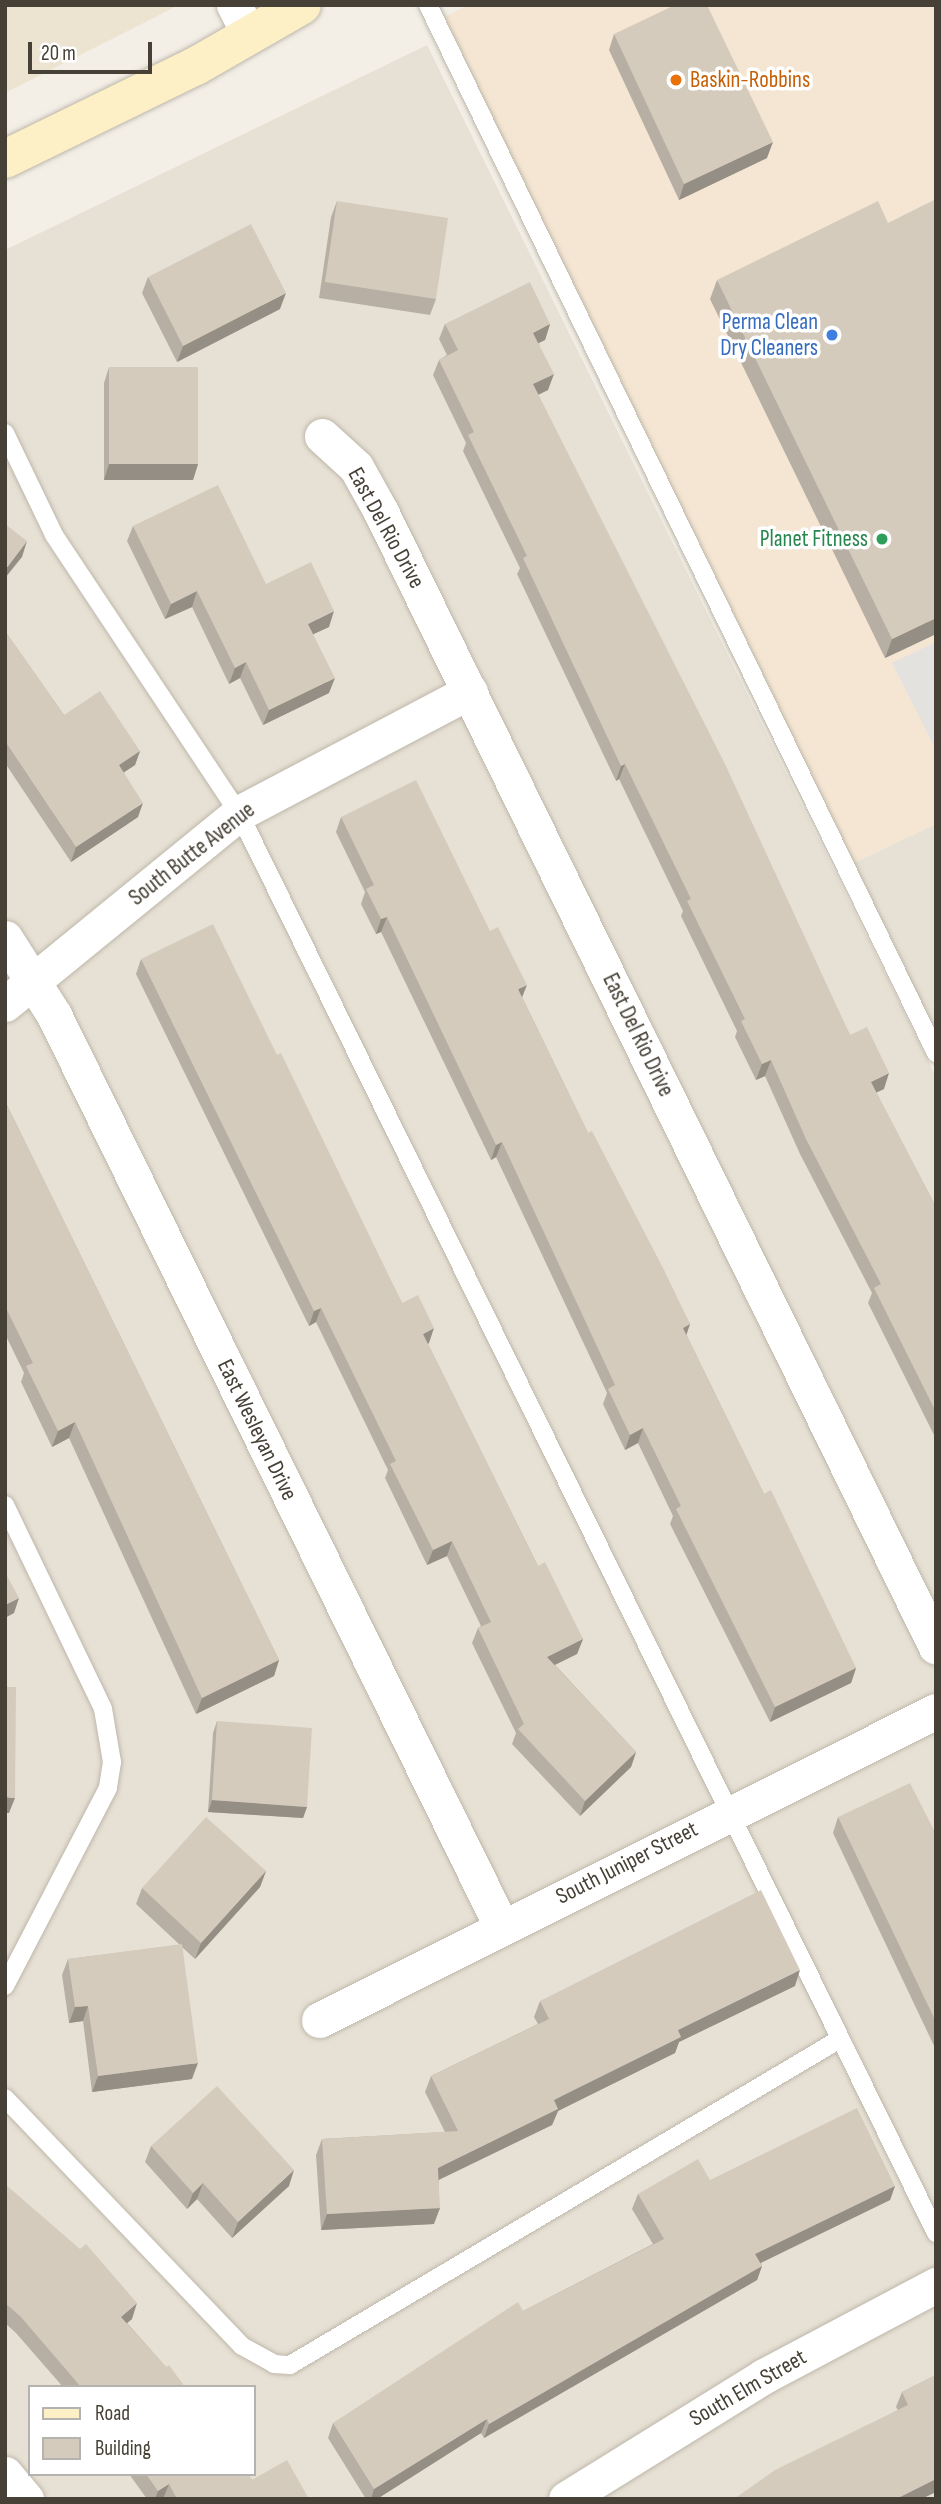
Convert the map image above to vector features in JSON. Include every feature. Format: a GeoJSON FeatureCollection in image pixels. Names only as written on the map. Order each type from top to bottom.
{"type":"FeatureCollection","features":[{"type":"Feature","properties":{"kind":"main road"},"geometry":{"type":"LineString","coordinates":[[5,159],[196,66],[242,20],[302,5]]}},
{"type":"Feature","properties":{"kind":"street","name":"East Del Rio Drive"},"geometry":{"type":"LineString","coordinates":[[322,436],[356,467],[370,489],[936,1647]]}},
{"type":"Feature","properties":{"kind":"street","name":"South Butte Avenue"},"geometry":{"type":"LineString","coordinates":[[5,1004],[239,813],[470,691]]}},
{"type":"Feature","properties":{"kind":"street","name":"East Wesleyan Drive"},"geometry":{"type":"LineString","coordinates":[[5,938],[34,981],[501,1926]]}},
{"type":"Feature","properties":{"kind":"street","name":"South Juniper Street"},"geometry":{"type":"LineString","coordinates":[[319,2020],[501,1926],[936,1710]]}},
{"type":"Feature","properties":{"kind":"street","name":"South Elm Street"},"geometry":{"type":"LineString","coordinates":[[566,2499],[764,2376],[936,2285]]}},
{"type":"Feature","properties":{"kind":"street"},"geometry":{"type":"LineString","coordinates":[[5,2474],[26,2499]]}},
{"type":"Feature","properties":{"kind":"lane"},"geometry":{"type":"LineString","coordinates":[[428,5],[936,1053]]}},
{"type":"Feature","properties":{"kind":"lane"},"geometry":{"type":"LineString","coordinates":[[5,433],[54,535],[239,813],[936,2233]]}},
{"type":"Feature","properties":{"kind":"lane"},"geometry":{"type":"LineString","coordinates":[[5,1505],[103,1709],[112,1762],[108,1788],[5,1986]]}},
{"type":"Feature","properties":{"kind":"lane"},"geometry":{"type":"LineString","coordinates":[[5,2098],[242,2346],[274,2364],[290,2364],[840,2039]]}},
{"type":"Feature","properties":{"kind":"shaded area"},"geometry":{"type":"Polygon","coordinates":[[[5,5],[179,5],[5,93],[5,5]]]}},
{"type":"Feature","properties":{"kind":"shaded area"},"geometry":{"type":"Polygon","coordinates":[[[469,5],[936,5],[936,824],[845,867],[436,21],[469,5]]]}},
{"type":"Feature","properties":{"kind":"shaded area"},"geometry":{"type":"Polygon","coordinates":[[[427,45],[936,1077],[936,2499],[5,2499],[5,250],[427,45]]]}},
{"type":"Feature","properties":{"kind":"shaded area"},"geometry":{"type":"Polygon","coordinates":[[[936,642],[936,750],[892,663],[936,642]]]}},
{"type":"Feature","properties":{"kind":"shaded area"},"geometry":{"type":"Polygon","coordinates":[[[936,824],[936,1053],[845,867],[936,824]]]}},
{"type":"Feature","properties":{"kind":"building","name":"Baskin-Robbins"},"geometry":{"type":"Polygon","coordinates":[[[675,5],[707,5],[773,142],[684,184],[614,34],[675,5]]]}},
{"type":"Feature","properties":{"kind":"building"},"geometry":{"type":"Polygon","coordinates":[[[936,199],[936,618],[892,639],[717,280],[878,201],[888,223],[936,199]]]}},
{"type":"Feature","properties":{"kind":"building"},"geometry":{"type":"Polygon","coordinates":[[[337,201],[448,218],[436,299],[325,282],[337,201]]]}},
{"type":"Feature","properties":{"kind":"building"},"geometry":{"type":"Polygon","coordinates":[[[251,224],[286,293],[183,346],[148,277],[251,224]]]}},
{"type":"Feature","properties":{"kind":"building"},"geometry":{"type":"Polygon","coordinates":[[[530,282],[550,324],[533,333],[554,374],[533,384],[725,764],[850,1035],[867,1027],[889,1073],[871,1082],[936,1207],[936,1412],[874,1288],[881,1284],[806,1139],[771,1060],[762,1064],[741,1021],[745,1019],[687,901],[691,899],[625,764],[621,766],[523,558],[527,556],[468,435],[474,432],[439,360],[458,350],[445,324],[530,282]]]}},
{"type":"Feature","properties":{"kind":"building"},"geometry":{"type":"Polygon","coordinates":[[[109,367],[198,367],[198,464],[109,464],[109,367]]]}},
{"type":"Feature","properties":{"kind":"building"},"geometry":{"type":"Polygon","coordinates":[[[218,485],[266,584],[311,562],[334,611],[308,624],[335,678],[269,710],[246,662],[235,668],[197,591],[171,604],[133,526],[218,485]]]}},
{"type":"Feature","properties":{"kind":"building"},"geometry":{"type":"Polygon","coordinates":[[[5,524],[27,541],[5,570],[5,524]]]}},
{"type":"Feature","properties":{"kind":"building"},"geometry":{"type":"Polygon","coordinates":[[[5,631],[64,715],[100,691],[140,751],[119,765],[143,803],[76,847],[5,741],[5,631]]]}},
{"type":"Feature","properties":{"kind":"building"},"geometry":{"type":"Polygon","coordinates":[[[416,780],[490,931],[498,927],[527,985],[518,989],[588,1133],[592,1131],[664,1270],[690,1324],[683,1328],[764,1494],[771,1490],[856,1668],[775,1707],[676,1509],[681,1506],[643,1428],[630,1435],[608,1389],[615,1385],[502,1142],[496,1145],[387,917],[381,919],[366,889],[374,885],[341,817],[416,780]]]}},
{"type":"Feature","properties":{"kind":"building"},"geometry":{"type":"Polygon","coordinates":[[[213,924],[277,1055],[281,1053],[402,1303],[418,1295],[434,1328],[423,1334],[538,1566],[545,1562],[583,1639],[547,1657],[636,1752],[585,1801],[518,1729],[524,1724],[478,1628],[491,1622],[452,1541],[433,1550],[390,1464],[396,1461],[321,1308],[314,1311],[141,959],[213,924]]]}},
{"type":"Feature","properties":{"kind":"building"},"geometry":{"type":"Polygon","coordinates":[[[5,1101],[279,1660],[202,1698],[75,1422],[58,1431],[26,1366],[33,1363],[5,1306],[5,1101]]]}},
{"type":"Feature","properties":{"kind":"building"},"geometry":{"type":"Polygon","coordinates":[[[5,1572],[19,1598],[5,1605],[5,1572]]]}},
{"type":"Feature","properties":{"kind":"building"},"geometry":{"type":"Polygon","coordinates":[[[5,1687],[16,1687],[15,1798],[5,1797],[5,1687]]]}},
{"type":"Feature","properties":{"kind":"building"},"geometry":{"type":"Polygon","coordinates":[[[217,1721],[312,1728],[307,1807],[212,1800],[217,1721]]]}},
{"type":"Feature","properties":{"kind":"building"},"geometry":{"type":"Polygon","coordinates":[[[910,1783],[936,1834],[936,2022],[838,1817],[910,1783]]]}},
{"type":"Feature","properties":{"kind":"building"},"geometry":{"type":"Polygon","coordinates":[[[206,1817],[266,1871],[201,1943],[142,1888],[206,1817]]]}},
{"type":"Feature","properties":{"kind":"building"},"geometry":{"type":"Polygon","coordinates":[[[761,1890],[800,1970],[678,2030],[681,2037],[554,2100],[558,2109],[438,2168],[440,2208],[327,2214],[322,2139],[458,2131],[431,2076],[549,2019],[540,2001],[761,1890]]]}},
{"type":"Feature","properties":{"kind":"building"},"geometry":{"type":"Polygon","coordinates":[[[182,1944],[198,2063],[98,2076],[88,2006],[75,2007],[68,1959],[182,1944]]]}},
{"type":"Feature","properties":{"kind":"building"},"geometry":{"type":"Polygon","coordinates":[[[217,2086],[294,2170],[238,2222],[203,2183],[193,2193],[151,2146],[217,2086]]]}},
{"type":"Feature","properties":{"kind":"building"},"geometry":{"type":"Polygon","coordinates":[[[857,2108],[895,2186],[755,2254],[762,2266],[489,2424],[487,2419],[374,2489],[333,2423],[518,2302],[523,2311],[664,2239],[638,2194],[698,2159],[710,2180],[857,2108]]]}},
{"type":"Feature","properties":{"kind":"building"},"geometry":{"type":"Polygon","coordinates":[[[5,2184],[80,2249],[86,2244],[137,2303],[121,2317],[166,2367],[169,2365],[184,2385],[79,2385],[21,2317],[5,2303],[5,2184]]]}},
{"type":"Feature","properties":{"kind":"building"},"geometry":{"type":"Polygon","coordinates":[[[936,2375],[936,2479],[896,2499],[734,2499],[775,2470],[908,2405],[902,2392],[936,2375]]]}},
{"type":"Feature","properties":{"kind":"building"},"geometry":{"type":"Polygon","coordinates":[[[287,2460],[309,2499],[177,2499],[169,2484],[158,2491],[147,2476],[249,2476],[252,2480],[287,2460]]]}},
{"type":"Feature","properties":{"kind":"place","name":"Baskin-Robbins"},"geometry":{"type":"Point","coordinates":[676,80]}},
{"type":"Feature","properties":{"kind":"place","name":"Perma Clean Dry Cleaners"},"geometry":{"type":"Point","coordinates":[832,335]}},
{"type":"Feature","properties":{"kind":"place","name":"Planet Fitness"},"geometry":{"type":"Point","coordinates":[882,539]}}]}
